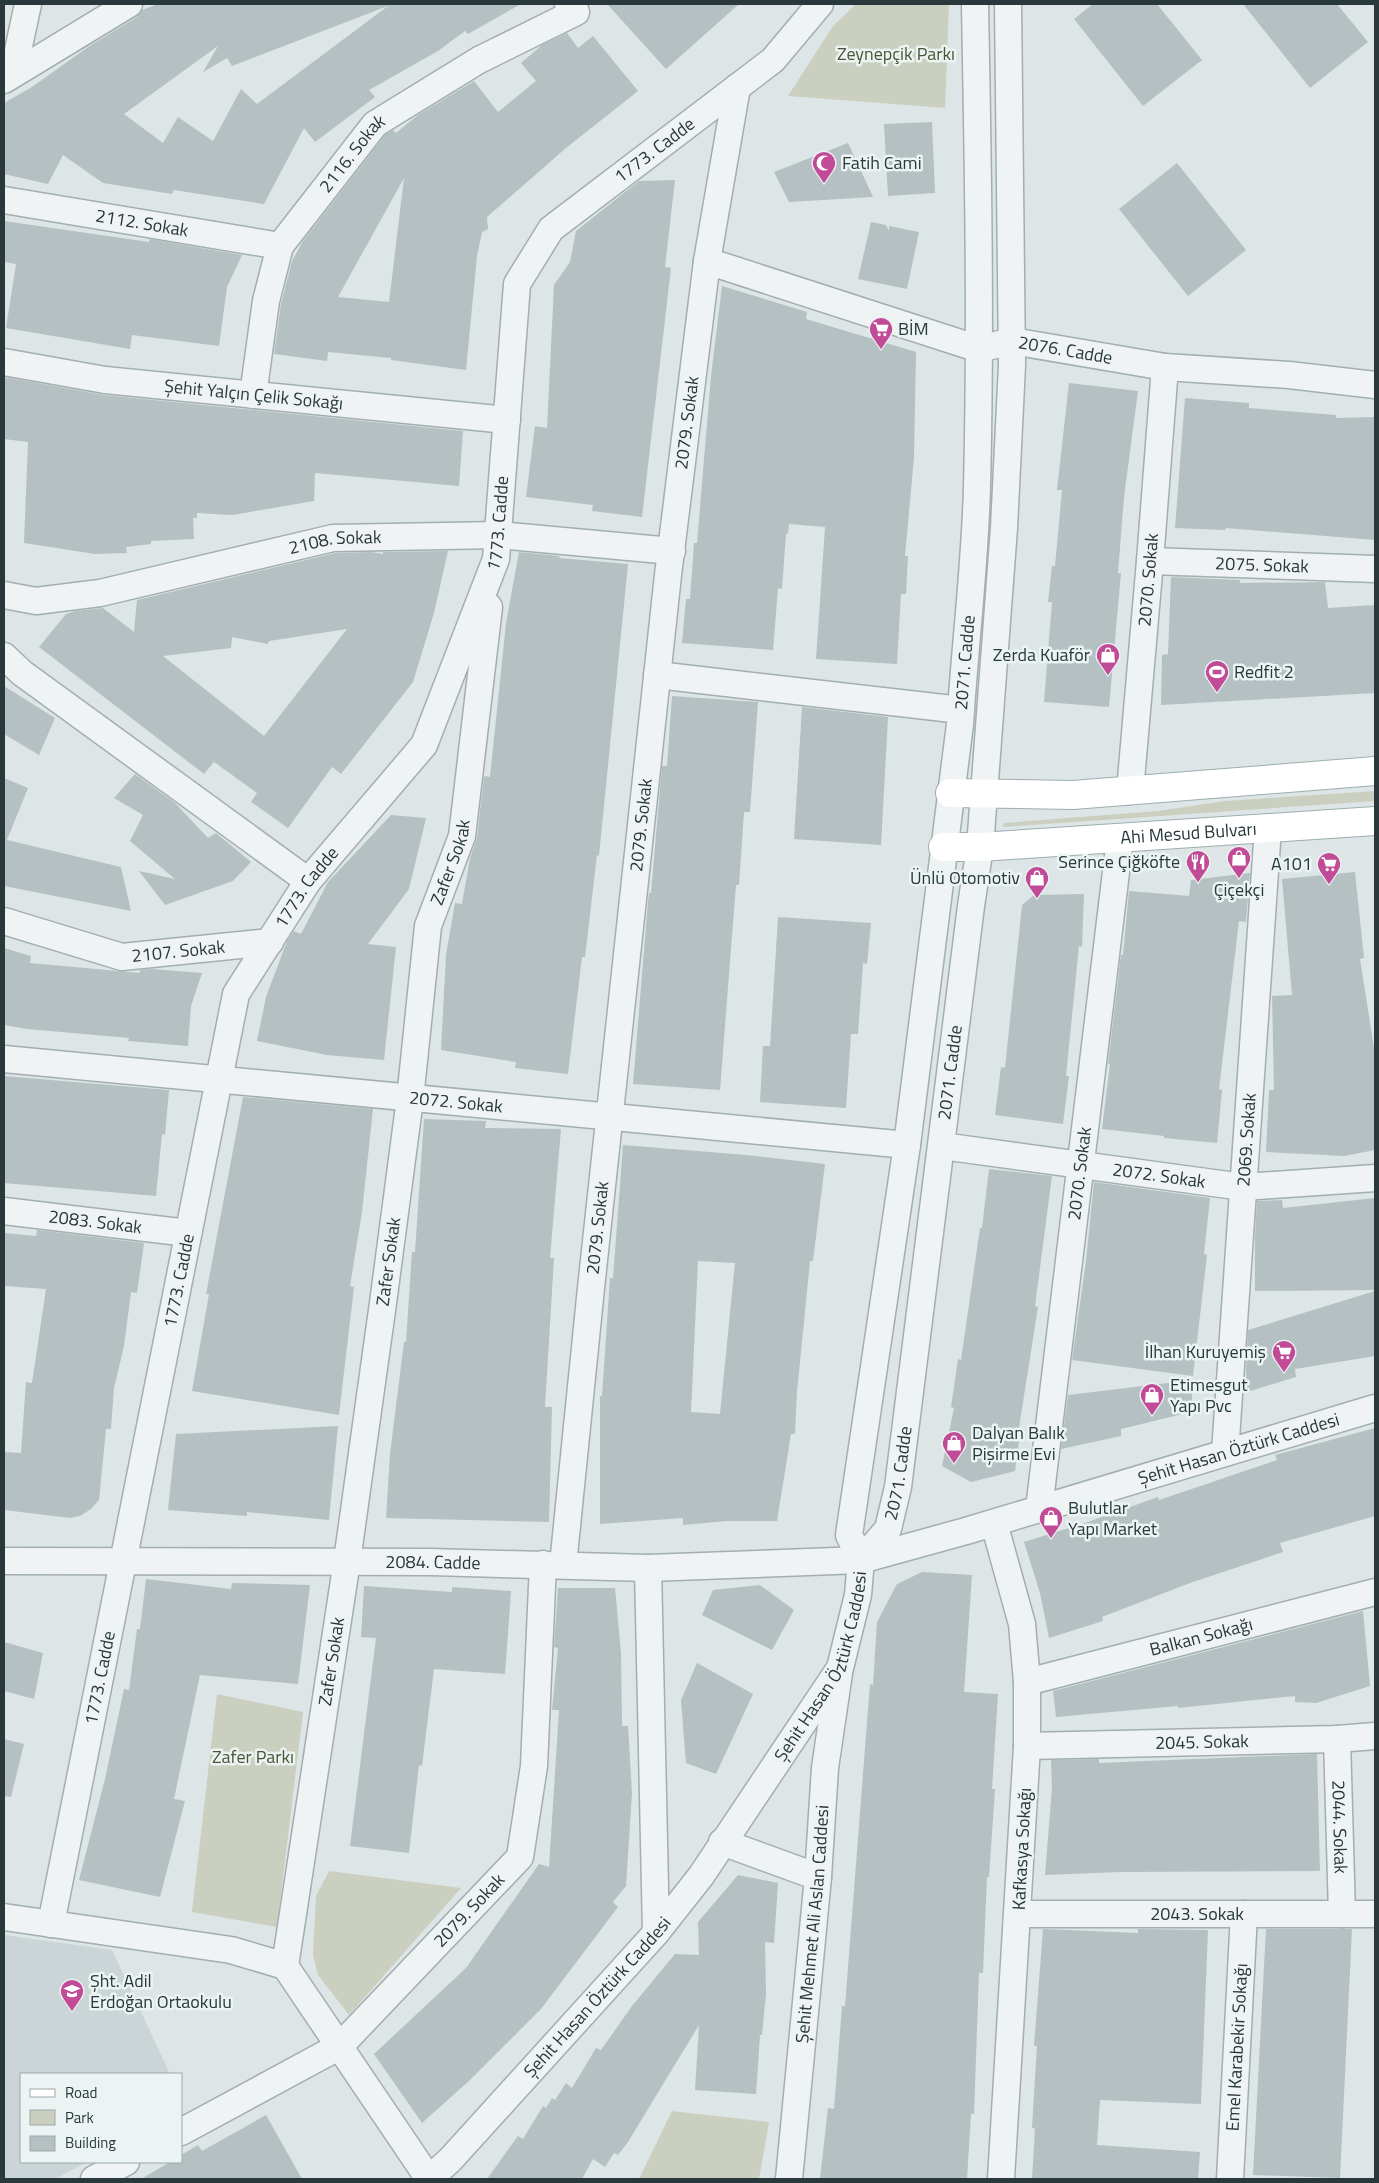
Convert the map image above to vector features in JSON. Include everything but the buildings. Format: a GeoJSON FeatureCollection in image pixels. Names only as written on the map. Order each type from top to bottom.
{"type":"FeatureCollection","features":[{"type":"Feature","properties":{"kind":"main road"},"geometry":{"type":"LineString","coordinates":[[950,793],[1073,795],[1375,771]]}},
{"type":"Feature","properties":{"kind":"main road","name":"Ahi Mesud Bulvarı"},"geometry":{"type":"LineString","coordinates":[[943,847],[980,848],[1375,821]]}},
{"type":"Feature","properties":{"kind":"street"},"geometry":{"type":"LineString","coordinates":[[8,77],[28,4]]}},
{"type":"Feature","properties":{"kind":"street"},"geometry":{"type":"LineString","coordinates":[[8,77],[129,4]]}},
{"type":"Feature","properties":{"kind":"street","name":"1773. Cadde"},"geometry":{"type":"LineString","coordinates":[[51,1924],[236,994],[308,881],[424,745],[497,547],[517,284],[551,229],[773,60],[820,4]]}},
{"type":"Feature","properties":{"kind":"street","name":"2071. Cadde"},"geometry":{"type":"LineString","coordinates":[[975,4],[979,350],[977,489],[961,710],[907,1145],[849,1535],[861,1560],[888,1529],[898,1487],[971,906],[980,848],[1004,528],[1012,341],[1008,4]]}},
{"type":"Feature","properties":{"kind":"street","name":"2116. Sokak"},"geometry":{"type":"LineString","coordinates":[[253,395],[266,301],[280,246],[375,124],[479,60],[572,8]]}},
{"type":"Feature","properties":{"kind":"street","name":"2079. Sokak"},"geometry":{"type":"LineString","coordinates":[[182,2131],[340,2046],[520,1857],[534,1766],[553,1565],[609,1118],[657,675],[707,261],[737,87]]}},
{"type":"Feature","properties":{"kind":"street","name":"2112. Sokak"},"geometry":{"type":"LineString","coordinates":[[4,200],[280,246]]}},
{"type":"Feature","properties":{"kind":"street"},"geometry":{"type":"LineString","coordinates":[[707,261],[979,350]]}},
{"type":"Feature","properties":{"kind":"street","name":"2076. Cadde"},"geometry":{"type":"LineString","coordinates":[[979,350],[1012,341],[1165,367],[1289,376],[1375,385]]}},
{"type":"Feature","properties":{"kind":"street","name":"Şehit Yalçın Çelik Sokağı"},"geometry":{"type":"LineString","coordinates":[[4,362],[105,380],[507,420]]}},
{"type":"Feature","properties":{"kind":"street","name":"2070. Sokak"},"geometry":{"type":"LineString","coordinates":[[1130,791],[1165,367]]}},
{"type":"Feature","properties":{"kind":"street","name":"2108. Sokak"},"geometry":{"type":"LineString","coordinates":[[4,595],[36,601],[100,593],[333,538],[497,547],[672,551]]}},
{"type":"Feature","properties":{"kind":"street","name":"Zafer Sokak"},"geometry":{"type":"LineString","coordinates":[[285,1966],[347,1561],[410,1099],[428,926],[462,836],[482,657],[497,547]]}},
{"type":"Feature","properties":{"kind":"street","name":"2075. Sokak"},"geometry":{"type":"LineString","coordinates":[[1150,561],[1375,569]]}},
{"type":"Feature","properties":{"kind":"street"},"geometry":{"type":"LineString","coordinates":[[4,656],[22,673],[308,881]]}},
{"type":"Feature","properties":{"kind":"street"},"geometry":{"type":"LineString","coordinates":[[657,675],[961,710]]}},
{"type":"Feature","properties":{"kind":"street","name":"2069. Sokak"},"geometry":{"type":"LineString","coordinates":[[1226,1453],[1268,828]]}},
{"type":"Feature","properties":{"kind":"street","name":"2070. Sokak"},"geometry":{"type":"LineString","coordinates":[[1039,1509],[1120,839]]}},
{"type":"Feature","properties":{"kind":"street","name":"2107. Sokak"},"geometry":{"type":"LineString","coordinates":[[4,921],[122,958],[270,942]]}},
{"type":"Feature","properties":{"kind":"street","name":"2072. Sokak"},"geometry":{"type":"LineString","coordinates":[[4,1059],[219,1081],[907,1145]]}},
{"type":"Feature","properties":{"kind":"street","name":"2072. Sokak"},"geometry":{"type":"LineString","coordinates":[[942,1146],[1243,1187],[1375,1178]]}},
{"type":"Feature","properties":{"kind":"street","name":"2083. Sokak"},"geometry":{"type":"LineString","coordinates":[[4,1211],[188,1233]]}},
{"type":"Feature","properties":{"kind":"street","name":"Şehit Hasan Öztürk Caddesi"},"geometry":{"type":"LineString","coordinates":[[429,2179],[450,2160],[656,1933],[700,1876],[840,1668],[858,1595],[861,1560],[1039,1509],[1375,1408]]}},
{"type":"Feature","properties":{"kind":"street","name":"Kafkasya Sokağı"},"geometry":{"type":"LineString","coordinates":[[994,1522],[1022,1624],[1027,1682],[1027,1746],[1001,2179]]}},
{"type":"Feature","properties":{"kind":"street","name":"2084. Cadde"},"geometry":{"type":"LineString","coordinates":[[4,1561],[347,1561],[648,1568],[861,1560]]}},
{"type":"Feature","properties":{"kind":"street"},"geometry":{"type":"LineString","coordinates":[[648,1568],[656,1933]]}},
{"type":"Feature","properties":{"kind":"street","name":"Balkan Sokağı"},"geometry":{"type":"LineString","coordinates":[[1027,1682],[1375,1592]]}},
{"type":"Feature","properties":{"kind":"street","name":"Şehit Mehmet Ali Aslan Caddesi"},"geometry":{"type":"LineString","coordinates":[[788,2179],[818,1877],[825,1768],[840,1668]]}},
{"type":"Feature","properties":{"kind":"street","name":"2045. Sokak"},"geometry":{"type":"LineString","coordinates":[[1027,1746],[1337,1739],[1375,1736]]}},
{"type":"Feature","properties":{"kind":"street","name":"2044. Sokak"},"geometry":{"type":"LineString","coordinates":[[1337,1739],[1342,1914]]}},
{"type":"Feature","properties":{"kind":"street"},"geometry":{"type":"LineString","coordinates":[[722,1842],[818,1877]]}},
{"type":"Feature","properties":{"kind":"street","name":"2043. Sokak"},"geometry":{"type":"LineString","coordinates":[[1018,1914],[1375,1914]]}},
{"type":"Feature","properties":{"kind":"street","name":"Emel Karabekir Sokağı"},"geometry":{"type":"LineString","coordinates":[[1230,2179],[1244,1914]]}},
{"type":"Feature","properties":{"kind":"street"},"geometry":{"type":"LineString","coordinates":[[4,1917],[231,1950],[285,1966],[429,2179]]}},
{"type":"Feature","properties":{"kind":"street"},"geometry":{"type":"LineString","coordinates":[[94,2179],[124,2163]]}},
{"type":"Feature","properties":{"kind":"shaded area","name":"Şht. Adil Erdoğan Ortaokulu"},"geometry":{"type":"Polygon","coordinates":[[[4,1935],[112,1950],[170,2073],[20,2073],[20,2163],[85,2163],[55,2179],[4,2179],[4,1935]]]}},
{"type":"Feature","properties":{"kind":"green space","name":"Zeynepçik Parkı"},"geometry":{"type":"Polygon","coordinates":[[[856,4],[949,4],[945,108],[788,96],[833,26],[856,4]]]}},
{"type":"Feature","properties":{"kind":"green space"},"geometry":{"type":"Polygon","coordinates":[[[1375,791],[1375,801],[1003,827],[1004,823],[1158,811],[1225,801],[1375,791]]]}},
{"type":"Feature","properties":{"kind":"green space","name":"Zafer Parkı"},"geometry":{"type":"Polygon","coordinates":[[[217,1694],[303,1712],[277,1927],[192,1912],[217,1694]]]}},
{"type":"Feature","properties":{"kind":"green space"},"geometry":{"type":"Polygon","coordinates":[[[329,1871],[461,1888],[349,2015],[318,1975],[313,1955],[316,1896],[329,1871]]]}},
{"type":"Feature","properties":{"kind":"green space"},"geometry":{"type":"Polygon","coordinates":[[[672,2111],[769,2122],[759,2179],[639,2179],[672,2111]]]}},
{"type":"Feature","properties":{"kind":"place","name":"Fatih Cami"},"geometry":{"type":"Point","coordinates":[824,184]}},
{"type":"Feature","properties":{"kind":"place","name":"BİM"},"geometry":{"type":"Point","coordinates":[881,350]}},
{"type":"Feature","properties":{"kind":"place","name":"Zerda Kuaför"},"geometry":{"type":"Point","coordinates":[1108,676]}},
{"type":"Feature","properties":{"kind":"place","name":"Redfit 2"},"geometry":{"type":"Point","coordinates":[1217,693]}},
{"type":"Feature","properties":{"kind":"place","name":"Çiçekçi"},"geometry":{"type":"Point","coordinates":[1239,879]}},
{"type":"Feature","properties":{"kind":"place","name":"Serince Çiğköfte"},"geometry":{"type":"Point","coordinates":[1198,883]}},
{"type":"Feature","properties":{"kind":"place","name":"A101"},"geometry":{"type":"Point","coordinates":[1329,885]}},
{"type":"Feature","properties":{"kind":"place","name":"Ünlü Otomotiv"},"geometry":{"type":"Point","coordinates":[1037,899]}},
{"type":"Feature","properties":{"kind":"place","name":"İlhan Kuruyemiş"},"geometry":{"type":"Point","coordinates":[1284,1373]}},
{"type":"Feature","properties":{"kind":"place","name":"Etimesgut Yapı Pvc"},"geometry":{"type":"Point","coordinates":[1152,1416]}},
{"type":"Feature","properties":{"kind":"place","name":"Dalyan Balık Pişirme Evi"},"geometry":{"type":"Point","coordinates":[954,1464]}},
{"type":"Feature","properties":{"kind":"place","name":"Bulutlar Yapı Market"},"geometry":{"type":"Point","coordinates":[1051,1539]}},
{"type":"Feature","properties":{"kind":"place","name":"Şht. Adil Erdoğan Ortaokulu"},"geometry":{"type":"Point","coordinates":[72,2012]}}]}
